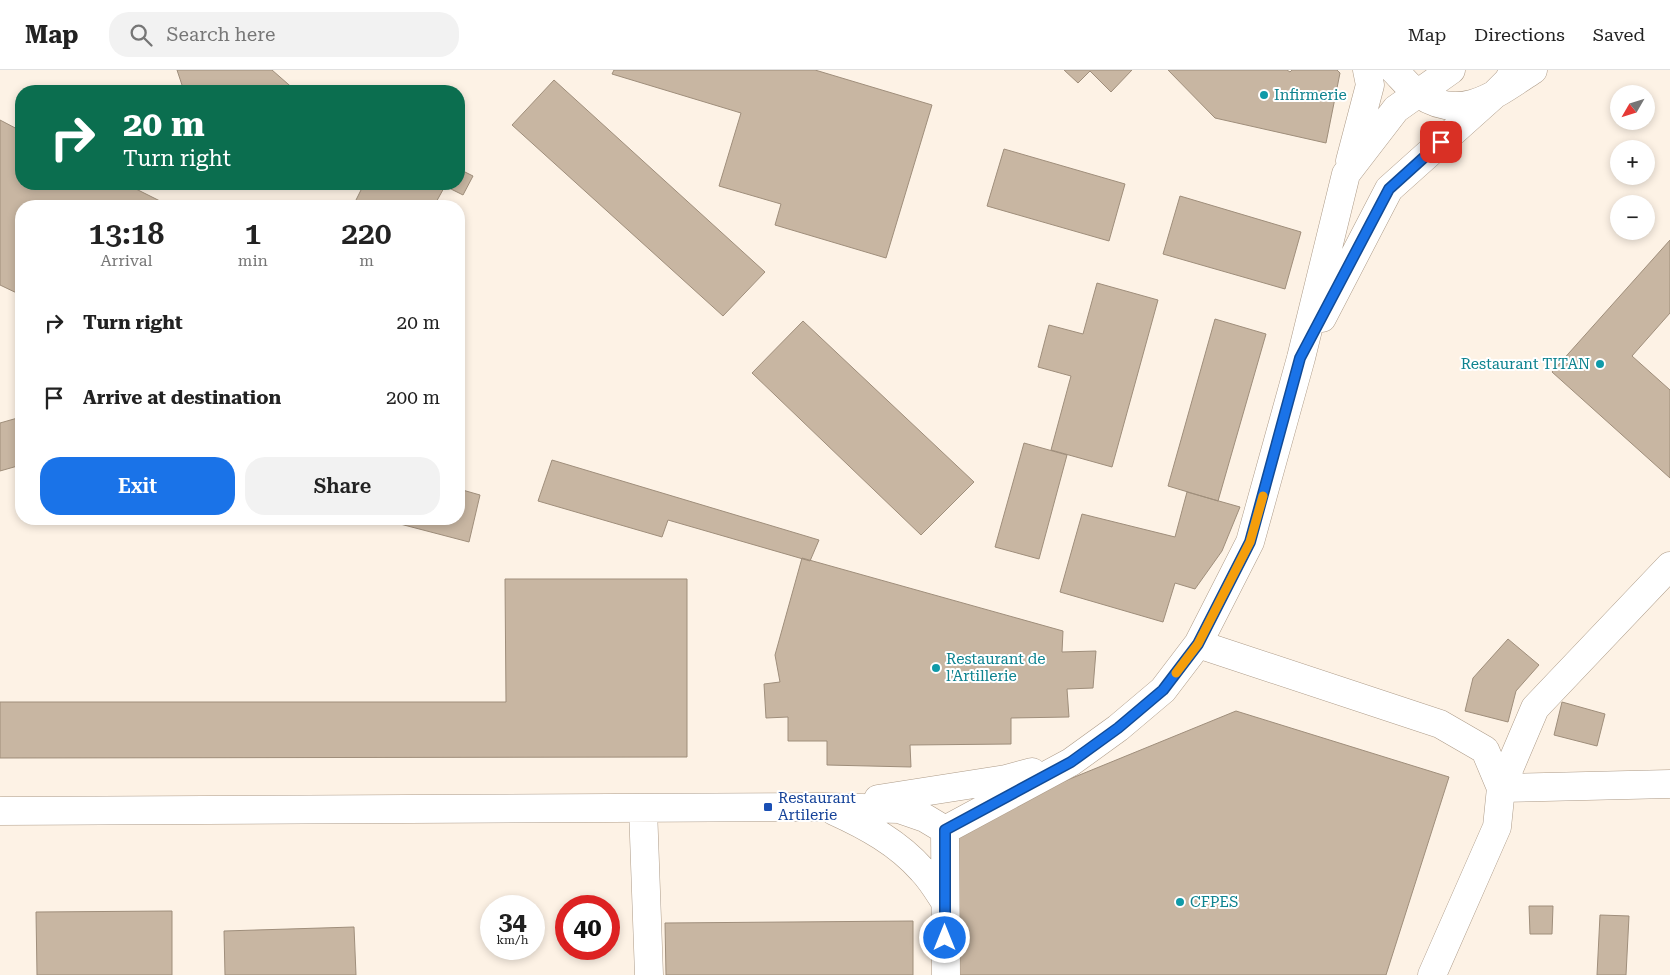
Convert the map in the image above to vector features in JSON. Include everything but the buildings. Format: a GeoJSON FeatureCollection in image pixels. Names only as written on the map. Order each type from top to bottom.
{"type":"FeatureCollection","features":[{"type":"Feature","properties":{"kind":"street"},"geometry":{"type":"LineString","coordinates":[[945,830],[1071,762],[1118,728],[1163,690],[1198,644],[1250,542],[1300,358],[1370,85],[1367,70]]}},
{"type":"Feature","properties":{"kind":"street"},"geometry":{"type":"LineString","coordinates":[[1394,70],[1417,93],[1436,103],[1455,107],[1476,104],[1533,70]]}},
{"type":"Feature","properties":{"kind":"street"},"geometry":{"type":"LineString","coordinates":[[1401,70],[1404,77],[1417,93]]}},
{"type":"Feature","properties":{"kind":"street"},"geometry":{"type":"LineString","coordinates":[[1346,174],[1396,109],[1451,70]]}},
{"type":"Feature","properties":{"kind":"street"},"geometry":{"type":"LineString","coordinates":[[1300,358],[1389,189],[1494,95],[1508,81],[1514,70]]}},
{"type":"Feature","properties":{"kind":"street"},"geometry":{"type":"LineString","coordinates":[[1432,975],[1497,827],[1501,788],[1535,708],[1670,566]]}},
{"type":"Feature","properties":{"kind":"street"},"geometry":{"type":"LineString","coordinates":[[1198,644],[1440,724],[1485,750],[1501,788]]}},
{"type":"Feature","properties":{"kind":"street"},"geometry":{"type":"LineString","coordinates":[[824,807],[1006,779],[1071,762]]}},
{"type":"Feature","properties":{"kind":"street"},"geometry":{"type":"LineString","coordinates":[[1501,788],[1670,784]]}},
{"type":"Feature","properties":{"kind":"street"},"geometry":{"type":"LineString","coordinates":[[824,807],[866,826],[902,850],[923,870],[945,902]]}},
{"type":"Feature","properties":{"kind":"street"},"geometry":{"type":"LineString","coordinates":[[0,811],[824,807],[899,809],[925,818],[945,830]]}},
{"type":"Feature","properties":{"kind":"street"},"geometry":{"type":"LineString","coordinates":[[643,808],[650,975]]}},
{"type":"Feature","properties":{"kind":"street"},"geometry":{"type":"LineString","coordinates":[[945,830],[946,975]]}},
{"type":"Feature","properties":{"kind":"slow traffic"},"geometry":{"type":"LineString","coordinates":[[1176,673],[1198,644],[1250,542],[1263,496]]}},
{"type":"Feature","properties":{"kind":"place","name":"Infirmerie"},"geometry":{"type":"Point","coordinates":[1264,95]}},
{"type":"Feature","properties":{"kind":"place","name":"Restaurant TITAN"},"geometry":{"type":"Point","coordinates":[1600,364]}},
{"type":"Feature","properties":{"kind":"place","name":"Restaurant de l'Artillerie"},"geometry":{"type":"Point","coordinates":[936,668]}},
{"type":"Feature","properties":{"kind":"place","name":"Restaurant Artilerie"},"geometry":{"type":"Point","coordinates":[768,807]}},
{"type":"Feature","properties":{"kind":"place","name":"CFPES"},"geometry":{"type":"Point","coordinates":[1180,902]}},
{"type":"Feature","properties":{"kind":"route"},"geometry":{"type":"LineString","coordinates":[[945,938],[945,830],[1071,762],[1118,728],[1163,690],[1198,644],[1250,542],[1300,358],[1389,189],[1441,142]]}}]}
